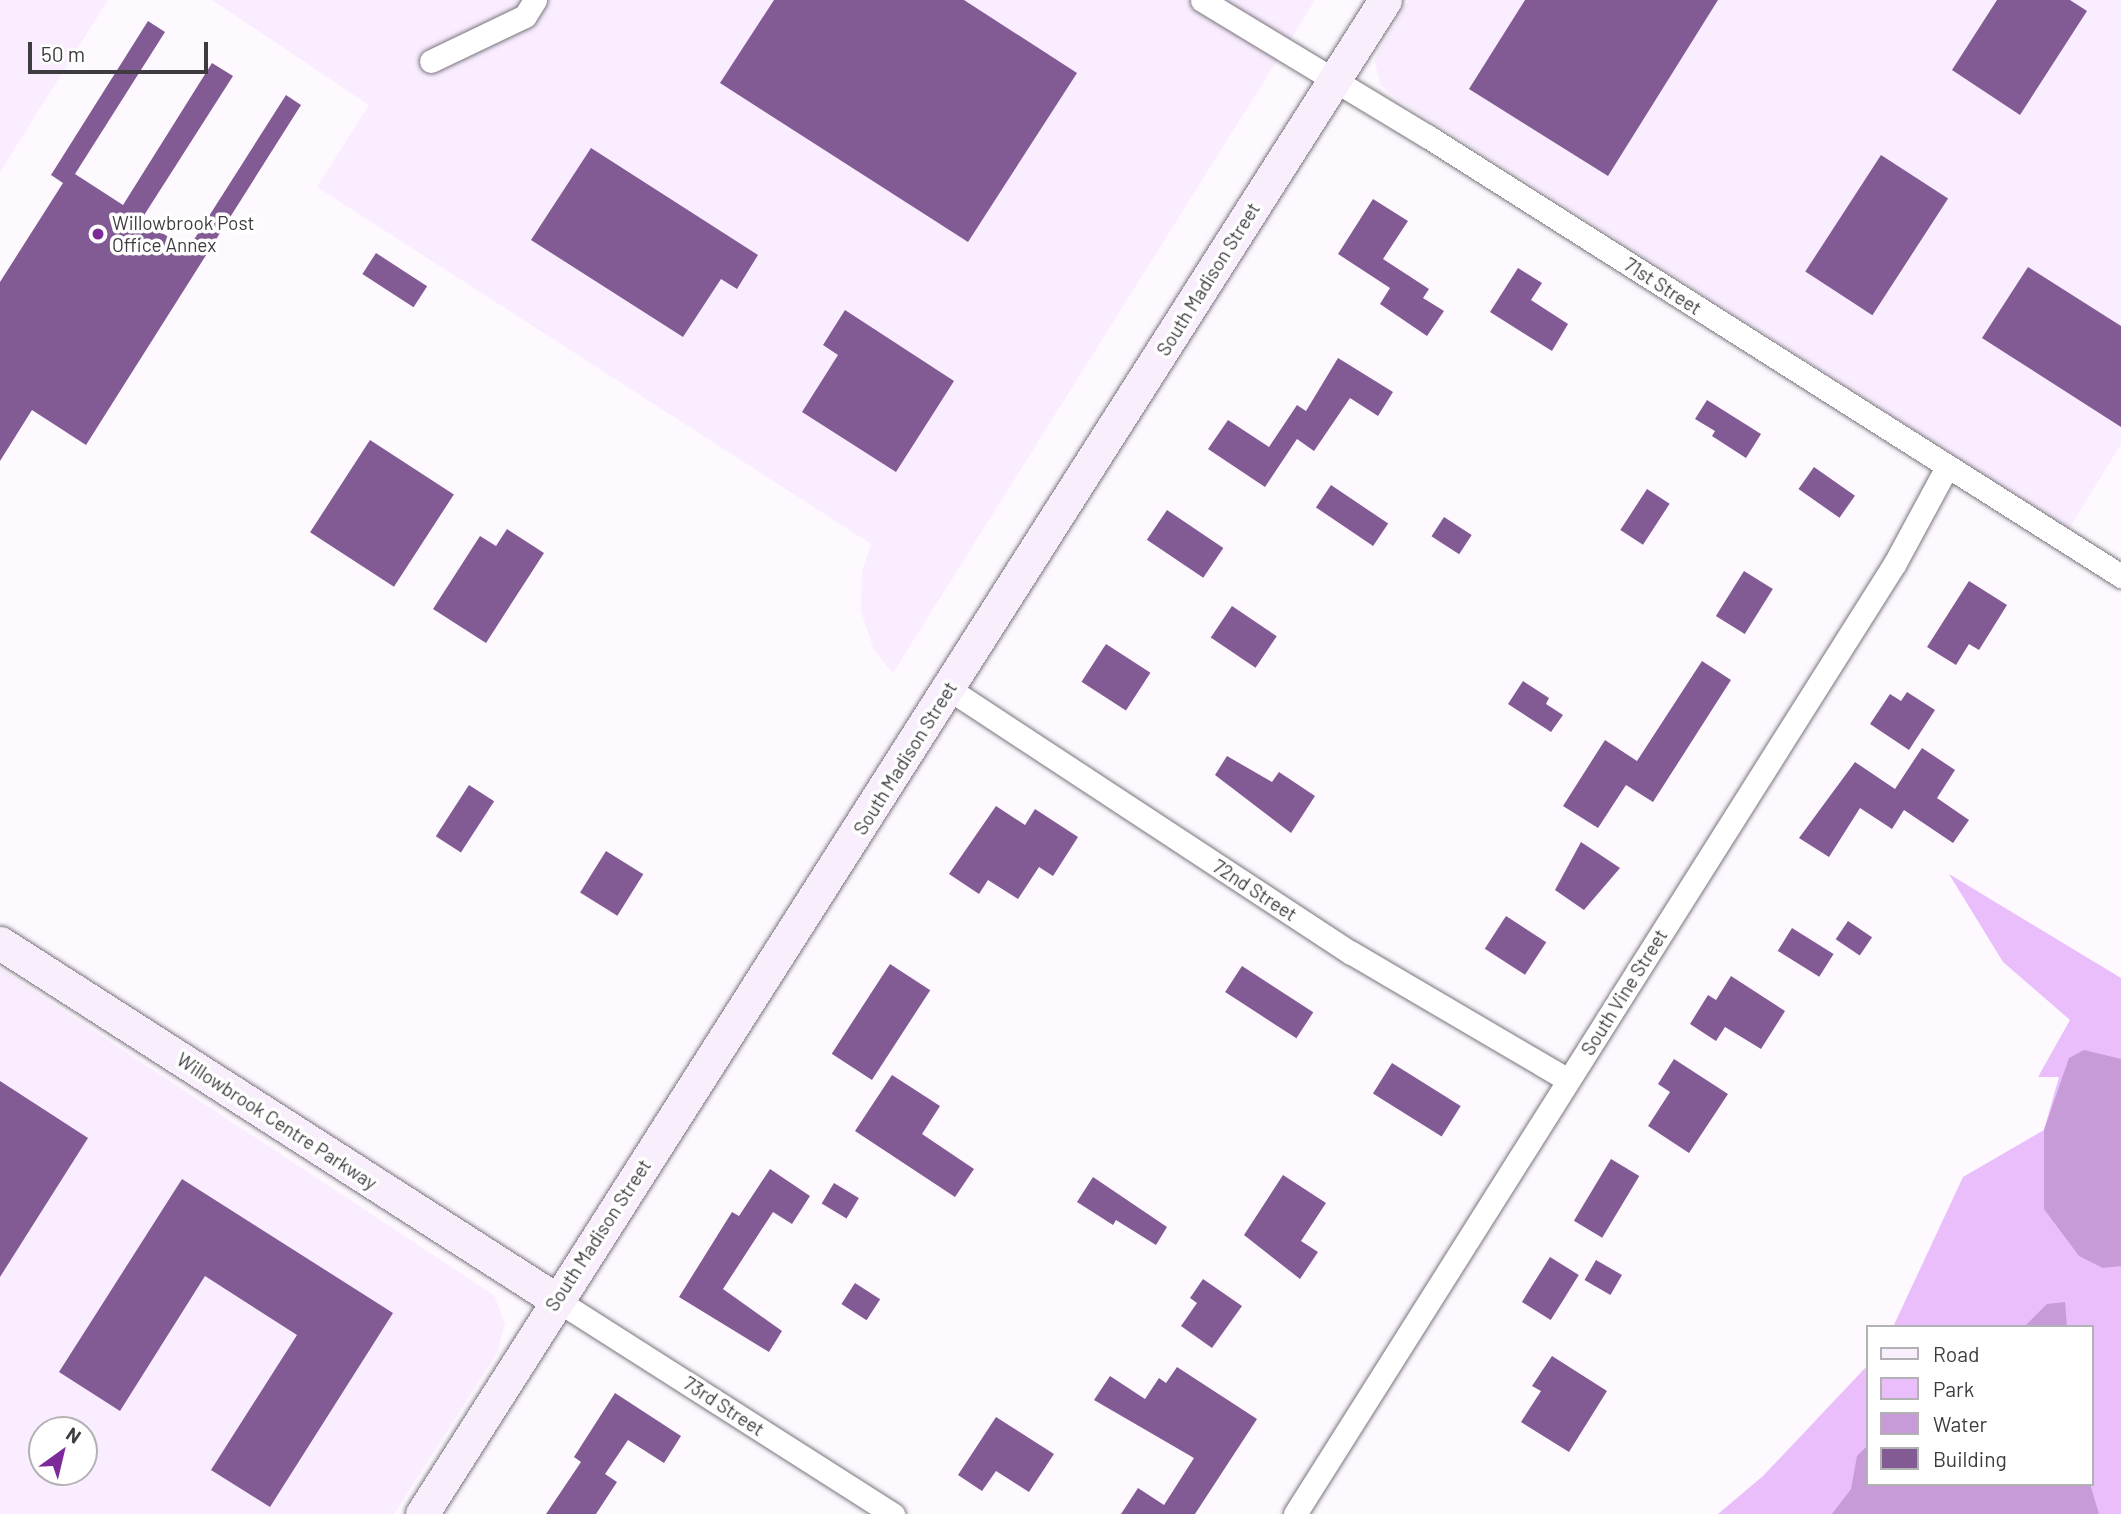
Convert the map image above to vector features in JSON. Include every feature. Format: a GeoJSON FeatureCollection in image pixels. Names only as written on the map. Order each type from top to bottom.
{"type":"FeatureCollection","features":[{"type":"Feature","properties":{"kind":"street"},"geometry":{"type":"LineString","coordinates":[[431,61],[525,16],[535,0]]}},
{"type":"Feature","properties":{"kind":"street","name":"71st Street"},"geometry":{"type":"LineString","coordinates":[[1202,0],[1427,136],[2121,576]]}},
{"type":"Feature","properties":{"kind":"street","name":"South Madison Street"},"geometry":{"type":"LineString","coordinates":[[422,1514],[555,1299],[949,689],[1385,0]]}},
{"type":"Feature","properties":{"kind":"street","name":"South Vine Street"},"geometry":{"type":"LineString","coordinates":[[1295,1514],[1895,564],[1947,467]]}},
{"type":"Feature","properties":{"kind":"street","name":"72nd Street"},"geometry":{"type":"LineString","coordinates":[[949,689],[1350,952],[1569,1080]]}},
{"type":"Feature","properties":{"kind":"street","name":"Willowbrook Centre Parkway"},"geometry":{"type":"LineString","coordinates":[[0,943],[555,1299]]}},
{"type":"Feature","properties":{"kind":"street","name":"73rd Street"},"geometry":{"type":"LineString","coordinates":[[555,1299],[893,1514]]}},
{"type":"Feature","properties":{"kind":"shaded area"},"geometry":{"type":"Polygon","coordinates":[[[0,0],[108,0],[0,172],[0,0]]]}},
{"type":"Feature","properties":{"kind":"shaded area"},"geometry":{"type":"Polygon","coordinates":[[[212,0],[1315,0],[893,673],[874,650],[861,611],[862,571],[871,544],[317,187],[369,105],[212,0]]]}},
{"type":"Feature","properties":{"kind":"shaded area"},"geometry":{"type":"Polygon","coordinates":[[[1409,0],[2121,0],[2121,444],[2069,529],[1397,99],[1381,85],[1374,60],[1409,0]]]}},
{"type":"Feature","properties":{"kind":"shaded area"},"geometry":{"type":"Polygon","coordinates":[[[0,969],[494,1295],[505,1324],[497,1353],[394,1514],[0,1514],[0,969]]]}},
{"type":"Feature","properties":{"kind":"green space"},"geometry":{"type":"Polygon","coordinates":[[[1949,874],[2121,978],[2121,1514],[1718,1514],[1763,1476],[1866,1367],[1866,1486],[2093,1486],[2093,1325],[1894,1325],[1963,1177],[2044,1130],[2059,1077],[2038,1077],[2070,1020],[2003,962],[1949,874]]]}},
{"type":"Feature","properties":{"kind":"water"},"geometry":{"type":"Polygon","coordinates":[[[2084,1050],[2121,1059],[2121,1266],[2103,1268],[2079,1256],[2044,1209],[2044,1130],[2069,1058],[2084,1050]]]}},
{"type":"Feature","properties":{"kind":"water"},"geometry":{"type":"Polygon","coordinates":[[[2065,1302],[2067,1325],[2026,1325],[2047,1304],[2065,1302]]]}},
{"type":"Feature","properties":{"kind":"water"},"geometry":{"type":"Polygon","coordinates":[[[1866,1447],[1866,1486],[2091,1486],[2099,1514],[1832,1514],[1851,1489],[1857,1456],[1866,1447]]]}},
{"type":"Feature","properties":{"kind":"building"},"geometry":{"type":"Polygon","coordinates":[[[774,0],[964,0],[1077,73],[968,242],[720,83],[774,0]]]}},
{"type":"Feature","properties":{"kind":"building"},"geometry":{"type":"Polygon","coordinates":[[[1525,0],[1718,0],[1608,176],[1469,89],[1525,0]]]}},
{"type":"Feature","properties":{"kind":"building"},"geometry":{"type":"Polygon","coordinates":[[[1997,0],[2070,0],[2087,11],[2020,115],[1952,70],[1997,0]]]}},
{"type":"Feature","properties":{"kind":"building","name":"Willowbrook Post Office Annex"},"geometry":{"type":"Polygon","coordinates":[[[148,21],[165,32],[75,174],[123,205],[212,63],[233,76],[141,220],[188,249],[286,95],[301,105],[86,445],[32,410],[0,461],[0,282],[63,183],[51,175],[148,21]]]}},
{"type":"Feature","properties":{"kind":"building"},"geometry":{"type":"Polygon","coordinates":[[[591,148],[758,255],[737,289],[721,279],[683,337],[531,240],[591,148]]]}},
{"type":"Feature","properties":{"kind":"building"},"geometry":{"type":"Polygon","coordinates":[[[1881,155],[1948,199],[1872,315],[1805,272],[1881,155]]]}},
{"type":"Feature","properties":{"kind":"building"},"geometry":{"type":"Polygon","coordinates":[[[1373,199],[1408,221],[1383,259],[1429,289],[1423,298],[1444,311],[1427,336],[1380,304],[1390,288],[1338,254],[1373,199]]]}},
{"type":"Feature","properties":{"kind":"building"},"geometry":{"type":"Polygon","coordinates":[[[376,253],[427,286],[414,307],[362,274],[376,253]]]}},
{"type":"Feature","properties":{"kind":"building"},"geometry":{"type":"Polygon","coordinates":[[[2028,267],[2121,326],[2121,427],[1982,338],[2028,267]]]}},
{"type":"Feature","properties":{"kind":"building"},"geometry":{"type":"Polygon","coordinates":[[[1518,268],[1542,283],[1531,300],[1568,324],[1552,351],[1490,312],[1518,268]]]}},
{"type":"Feature","properties":{"kind":"building"},"geometry":{"type":"Polygon","coordinates":[[[845,310],[954,381],[896,472],[802,412],[838,355],[823,345],[845,310]]]}},
{"type":"Feature","properties":{"kind":"building"},"geometry":{"type":"Polygon","coordinates":[[[1338,358],[1393,392],[1378,416],[1350,398],[1314,451],[1297,439],[1265,487],[1208,449],[1228,420],[1269,447],[1297,405],[1306,411],[1338,358]]]}},
{"type":"Feature","properties":{"kind":"building"},"geometry":{"type":"Polygon","coordinates":[[[1707,400],[1761,434],[1746,458],[1712,436],[1715,431],[1695,419],[1707,400]]]}},
{"type":"Feature","properties":{"kind":"building"},"geometry":{"type":"Polygon","coordinates":[[[370,440],[454,494],[394,587],[310,532],[370,440]]]}},
{"type":"Feature","properties":{"kind":"building"},"geometry":{"type":"Polygon","coordinates":[[[1814,467],[1855,496],[1839,518],[1799,489],[1814,467]]]}},
{"type":"Feature","properties":{"kind":"building"},"geometry":{"type":"Polygon","coordinates":[[[1331,485],[1388,524],[1373,546],[1316,507],[1331,485]]]}},
{"type":"Feature","properties":{"kind":"building"},"geometry":{"type":"Polygon","coordinates":[[[1647,489],[1670,504],[1643,545],[1620,530],[1647,489]]]}},
{"type":"Feature","properties":{"kind":"building"},"geometry":{"type":"Polygon","coordinates":[[[1167,510],[1223,548],[1203,578],[1147,540],[1167,510]]]}},
{"type":"Feature","properties":{"kind":"building"},"geometry":{"type":"Polygon","coordinates":[[[1444,517],[1472,535],[1459,554],[1431,536],[1444,517]]]}},
{"type":"Feature","properties":{"kind":"building"},"geometry":{"type":"Polygon","coordinates":[[[507,529],[544,553],[486,643],[433,609],[480,536],[496,546],[507,529]]]}},
{"type":"Feature","properties":{"kind":"building"},"geometry":{"type":"Polygon","coordinates":[[[1744,571],[1773,589],[1745,634],[1716,616],[1744,571]]]}},
{"type":"Feature","properties":{"kind":"building"},"geometry":{"type":"Polygon","coordinates":[[[1969,581],[2007,605],[1979,650],[1969,644],[1956,665],[1927,647],[1969,581]]]}},
{"type":"Feature","properties":{"kind":"building"},"geometry":{"type":"Polygon","coordinates":[[[1232,606],[1277,636],[1256,668],[1211,638],[1232,606]]]}},
{"type":"Feature","properties":{"kind":"building"},"geometry":{"type":"Polygon","coordinates":[[[1106,644],[1150,673],[1126,711],[1081,682],[1106,644]]]}},
{"type":"Feature","properties":{"kind":"building"},"geometry":{"type":"Polygon","coordinates":[[[1702,661],[1731,680],[1653,802],[1626,785],[1598,828],[1563,806],[1605,740],[1637,761],[1702,661]]]}},
{"type":"Feature","properties":{"kind":"building"},"geometry":{"type":"Polygon","coordinates":[[[1523,681],[1549,698],[1546,704],[1563,715],[1551,732],[1508,704],[1523,681]]]}},
{"type":"Feature","properties":{"kind":"building"},"geometry":{"type":"Polygon","coordinates":[[[1907,692],[1935,710],[1909,750],[1870,724],[1890,694],[1901,701],[1907,692]]]}},
{"type":"Feature","properties":{"kind":"building"},"geometry":{"type":"Polygon","coordinates":[[[1922,748],[1955,770],[1937,798],[1969,820],[1953,843],[1904,810],[1892,829],[1860,808],[1829,857],[1799,838],[1855,762],[1895,789],[1922,748]]]}},
{"type":"Feature","properties":{"kind":"building"},"geometry":{"type":"Polygon","coordinates":[[[1227,756],[1272,782],[1279,772],[1315,796],[1291,833],[1215,775],[1227,756]]]}},
{"type":"Feature","properties":{"kind":"building"},"geometry":{"type":"Polygon","coordinates":[[[469,785],[494,801],[461,852],[436,836],[469,785]]]}},
{"type":"Feature","properties":{"kind":"building"},"geometry":{"type":"Polygon","coordinates":[[[996,806],[1025,825],[1035,809],[1078,837],[1053,876],[1039,867],[1018,899],[988,880],[979,894],[949,874],[996,806]]]}},
{"type":"Feature","properties":{"kind":"building"},"geometry":{"type":"Polygon","coordinates":[[[1581,842],[1620,868],[1584,910],[1555,890],[1581,842]]]}},
{"type":"Feature","properties":{"kind":"building"},"geometry":{"type":"Polygon","coordinates":[[[606,851],[643,874],[617,916],[580,893],[606,851]]]}},
{"type":"Feature","properties":{"kind":"building"},"geometry":{"type":"Polygon","coordinates":[[[1506,916],[1546,942],[1525,975],[1485,949],[1506,916]]]}},
{"type":"Feature","properties":{"kind":"building"},"geometry":{"type":"Polygon","coordinates":[[[1848,921],[1872,937],[1860,955],[1836,939],[1848,921]]]}},
{"type":"Feature","properties":{"kind":"building"},"geometry":{"type":"Polygon","coordinates":[[[1792,928],[1834,954],[1819,977],[1778,951],[1792,928]]]}},
{"type":"Feature","properties":{"kind":"building"},"geometry":{"type":"Polygon","coordinates":[[[890,964],[930,990],[872,1080],[832,1054],[890,964]]]}},
{"type":"Feature","properties":{"kind":"building"},"geometry":{"type":"Polygon","coordinates":[[[1242,966],[1313,1012],[1296,1038],[1225,992],[1242,966]]]}},
{"type":"Feature","properties":{"kind":"building"},"geometry":{"type":"Polygon","coordinates":[[[1731,976],[1785,1011],[1761,1049],[1725,1027],[1716,1041],[1690,1024],[1708,995],[1716,1000],[1731,976]]]}},
{"type":"Feature","properties":{"kind":"building"},"geometry":{"type":"Polygon","coordinates":[[[1674,1059],[1728,1094],[1689,1153],[1648,1126],[1670,1092],[1658,1084],[1674,1059]]]}},
{"type":"Feature","properties":{"kind":"building"},"geometry":{"type":"Polygon","coordinates":[[[1392,1063],[1461,1106],[1442,1136],[1373,1094],[1392,1063]]]}},
{"type":"Feature","properties":{"kind":"building"},"geometry":{"type":"Polygon","coordinates":[[[892,1075],[940,1106],[922,1134],[974,1169],[955,1197],[855,1131],[892,1075]]]}},
{"type":"Feature","properties":{"kind":"building"},"geometry":{"type":"Polygon","coordinates":[[[0,1081],[88,1138],[0,1277],[0,1081]]]}},
{"type":"Feature","properties":{"kind":"building"},"geometry":{"type":"Polygon","coordinates":[[[1611,1159],[1639,1176],[1602,1238],[1574,1221],[1611,1159]]]}},
{"type":"Feature","properties":{"kind":"building"},"geometry":{"type":"Polygon","coordinates":[[[770,1169],[810,1196],[792,1224],[773,1212],[723,1289],[782,1331],[769,1352],[679,1297],[732,1212],[739,1216],[770,1169]]]}},
{"type":"Feature","properties":{"kind":"building"},"geometry":{"type":"Polygon","coordinates":[[[1283,1175],[1326,1203],[1301,1241],[1318,1252],[1300,1279],[1244,1235],[1283,1175]]]}},
{"type":"Feature","properties":{"kind":"building"},"geometry":{"type":"Polygon","coordinates":[[[1093,1177],[1167,1227],[1156,1245],[1116,1220],[1113,1225],[1077,1202],[1093,1177]]]}},
{"type":"Feature","properties":{"kind":"building"},"geometry":{"type":"Polygon","coordinates":[[[182,1179],[393,1313],[270,1507],[211,1470],[297,1335],[205,1276],[120,1411],[59,1372],[182,1179]]]}},
{"type":"Feature","properties":{"kind":"building"},"geometry":{"type":"Polygon","coordinates":[[[834,1183],[859,1198],[846,1219],[822,1204],[834,1183]]]}},
{"type":"Feature","properties":{"kind":"building"},"geometry":{"type":"Polygon","coordinates":[[[1550,1257],[1579,1275],[1551,1320],[1522,1302],[1550,1257]]]}},
{"type":"Feature","properties":{"kind":"building"},"geometry":{"type":"Polygon","coordinates":[[[1596,1260],[1622,1275],[1610,1295],[1584,1280],[1596,1260]]]}},
{"type":"Feature","properties":{"kind":"building"},"geometry":{"type":"Polygon","coordinates":[[[1203,1279],[1242,1306],[1212,1348],[1181,1326],[1197,1303],[1190,1298],[1203,1279]]]}},
{"type":"Feature","properties":{"kind":"building"},"geometry":{"type":"Polygon","coordinates":[[[855,1283],[880,1299],[867,1320],[841,1304],[855,1283]]]}},
{"type":"Feature","properties":{"kind":"building"},"geometry":{"type":"Polygon","coordinates":[[[1552,1356],[1607,1391],[1569,1452],[1521,1422],[1541,1391],[1532,1386],[1552,1356]]]}},
{"type":"Feature","properties":{"kind":"building"},"geometry":{"type":"Polygon","coordinates":[[[1177,1367],[1257,1419],[1195,1514],[1121,1514],[1138,1488],[1164,1505],[1194,1458],[1094,1400],[1110,1376],[1145,1399],[1159,1378],[1166,1383],[1177,1367]]]}},
{"type":"Feature","properties":{"kind":"building"},"geometry":{"type":"Polygon","coordinates":[[[615,1393],[681,1436],[664,1463],[628,1440],[605,1474],[617,1482],[596,1514],[546,1514],[581,1462],[574,1457],[615,1393]]]}},
{"type":"Feature","properties":{"kind":"building"},"geometry":{"type":"Polygon","coordinates":[[[996,1417],[1054,1454],[1029,1492],[996,1471],[982,1491],[958,1475],[996,1417]]]}},
{"type":"Feature","properties":{"kind":"place","name":"Willowbrook Post Office Annex"},"geometry":{"type":"Point","coordinates":[98,234]}}]}
